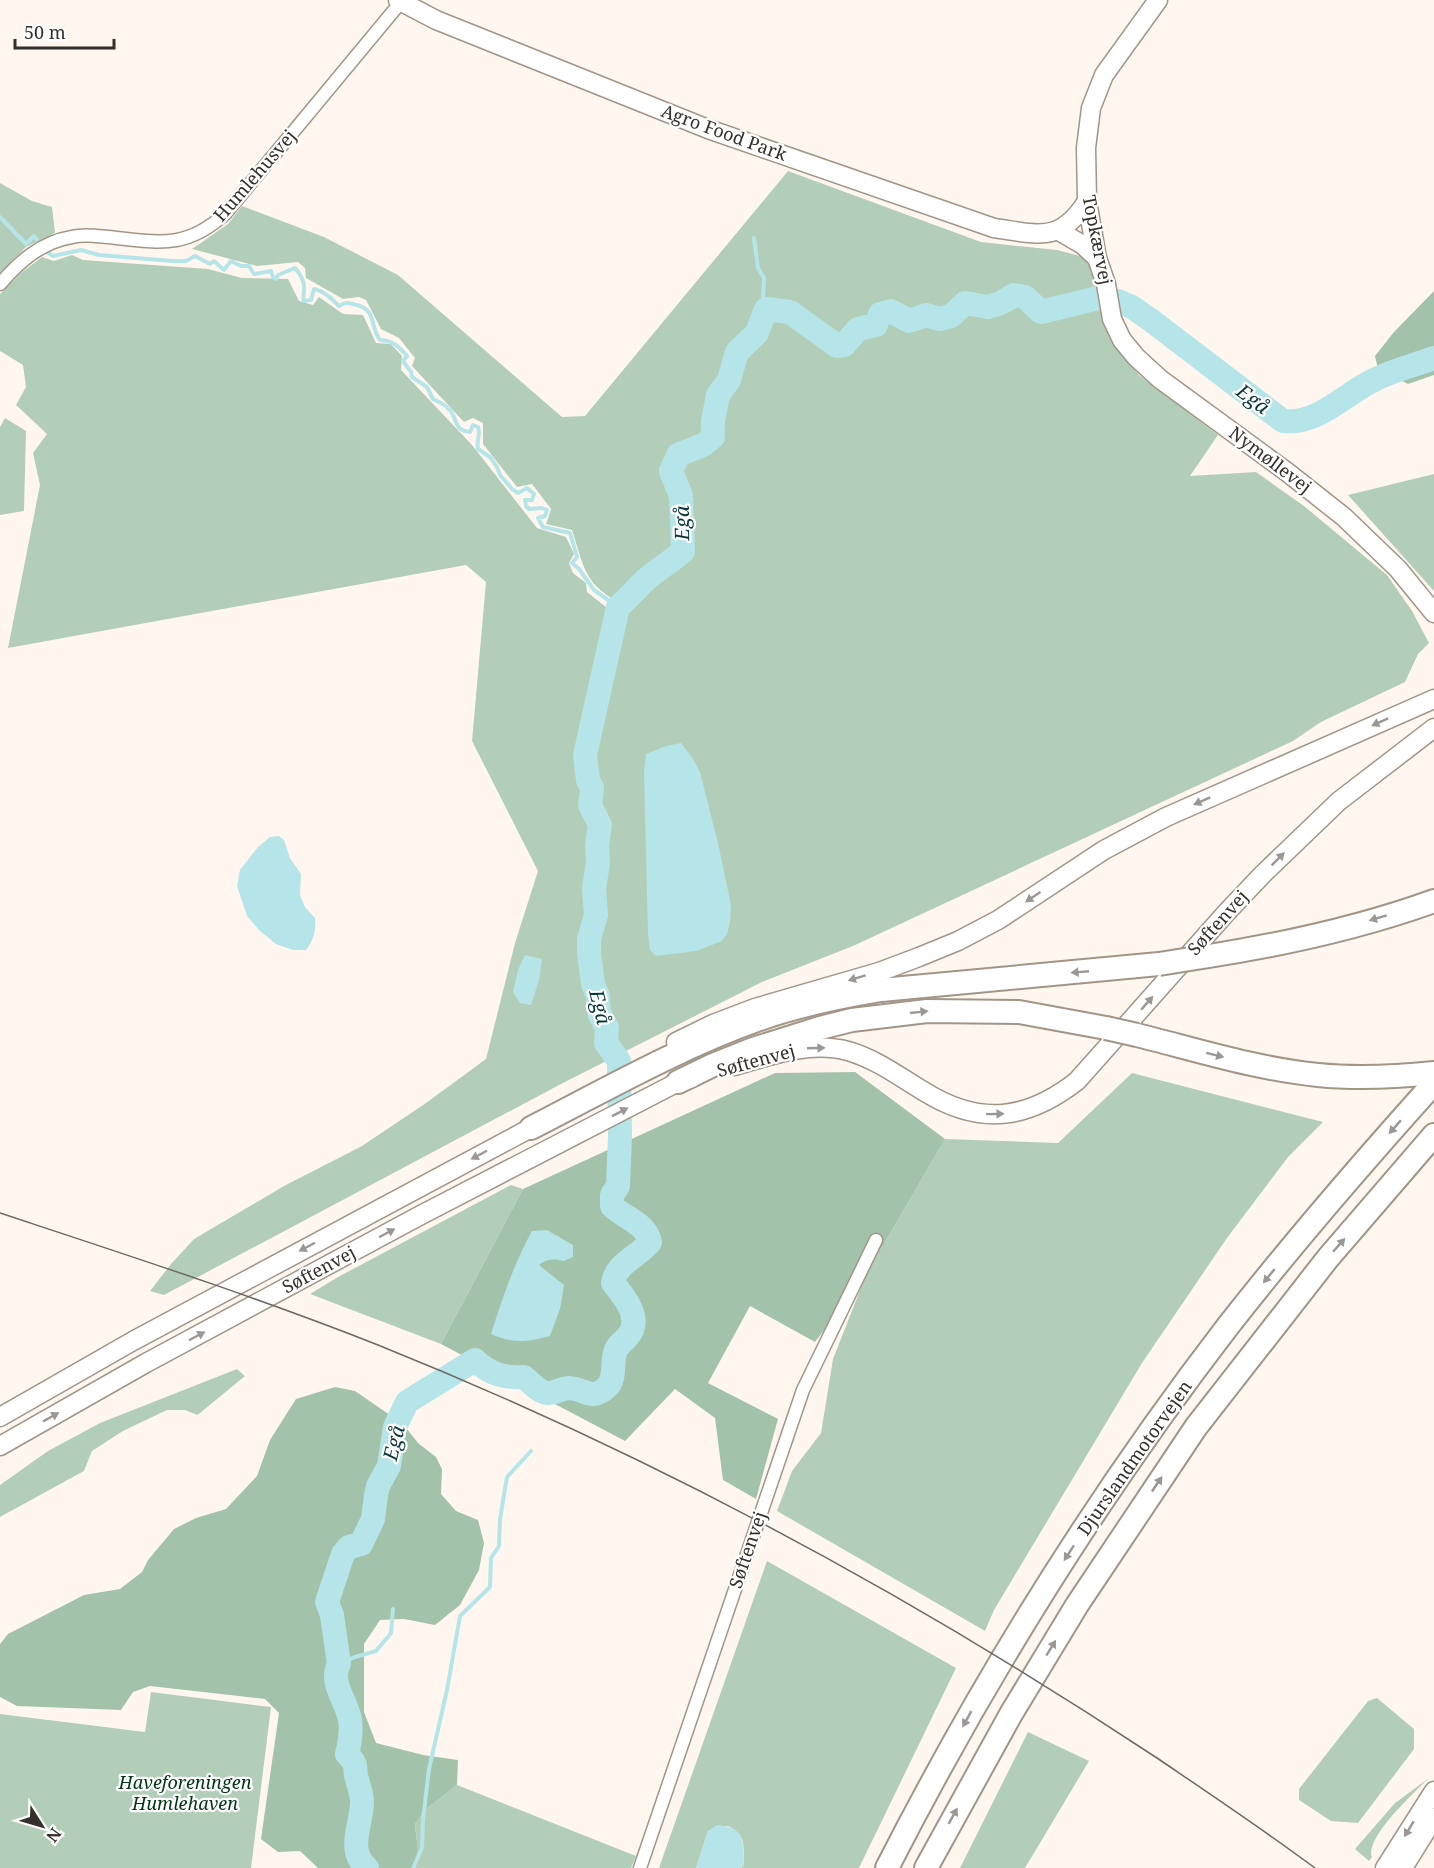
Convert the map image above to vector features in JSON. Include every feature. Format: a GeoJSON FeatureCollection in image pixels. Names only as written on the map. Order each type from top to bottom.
{"type":"FeatureCollection","features":[{"type":"Feature","properties":{"kind":"highway"},"geometry":{"type":"LineString","coordinates":[[531,1128],[672,1050],[797,1007],[838,997],[923,985],[1098,971],[1209,956],[1312,936],[1434,901]]}},
{"type":"Feature","properties":{"kind":"highway"},"geometry":{"type":"LineString","coordinates":[[677,1083],[753,1049],[820,1028],[852,1020],[927,1011],[1019,1012],[1106,1028],[1252,1064],[1317,1075],[1363,1078],[1434,1073]]}},
{"type":"Feature","properties":{"kind":"highway","name":"Djurslandmotorvejen"},"geometry":{"type":"LineString","coordinates":[[887,1868],[980,1695],[1074,1545],[1168,1407],[1228,1326],[1434,1083]]}},
{"type":"Feature","properties":{"kind":"highway","name":"Djurslandmotorvejen"},"geometry":{"type":"LineString","coordinates":[[926,1868],[1011,1714],[1077,1605],[1196,1427],[1328,1258],[1434,1135]]}},
{"type":"Feature","properties":{"kind":"main road","name":"Topkærvej"},"geometry":{"type":"LineString","coordinates":[[1112,319],[1106,284],[1097,258],[1087,201],[1086,148],[1091,108],[1104,75],[1120,49],[1158,0]]}},
{"type":"Feature","properties":{"kind":"main road","name":"Agro Food Park"},"geometry":{"type":"LineString","coordinates":[[400,1],[436,20],[708,129],[961,218],[1012,231],[1043,233],[1059,231]]}},
{"type":"Feature","properties":{"kind":"main road"},"geometry":{"type":"LineString","coordinates":[[1087,201],[1074,219],[1059,231],[1083,244],[1097,258]]}},
{"type":"Feature","properties":{"kind":"main road","name":"Nymøllevej"},"geometry":{"type":"LineString","coordinates":[[1112,319],[1122,340],[1136,357],[1160,379],[1278,465],[1344,517],[1398,569],[1430,609],[1434,622]]}},
{"type":"Feature","properties":{"kind":"main road"},"geometry":{"type":"LineString","coordinates":[[672,1050],[713,1024],[755,1008],[879,972],[958,941],[998,920],[1132,834],[1434,699]]}},
{"type":"Feature","properties":{"kind":"main road","name":"Søftenvej"},"geometry":{"type":"LineString","coordinates":[[0,1446],[177,1346],[419,1216],[677,1083],[786,1052],[827,1048],[865,1057],[945,1104],[966,1111],[980,1114],[1014,1113],[1043,1104],[1077,1081],[1226,913],[1295,842],[1339,801],[1434,728]]}},
{"type":"Feature","properties":{"kind":"main road","name":"Søftenvej"},"geometry":{"type":"LineString","coordinates":[[0,1417],[133,1341],[531,1128]]}},
{"type":"Feature","properties":{"kind":"main road"},"geometry":{"type":"LineString","coordinates":[[1385,1868],[1434,1791]]}},
{"type":"Feature","properties":{"kind":"main road"},"geometry":{"type":"LineString","coordinates":[[1402,1868],[1434,1818]]}},
{"type":"Feature","properties":{"kind":"street","name":"Humlehusvej"},"geometry":{"type":"LineString","coordinates":[[0,284],[25,258],[47,244],[61,239],[89,235],[158,242],[176,241],[192,237],[210,227],[225,214],[400,1]]}},
{"type":"Feature","properties":{"kind":"street","name":"Søftenvej"},"geometry":{"type":"LineString","coordinates":[[640,1868],[803,1390],[876,1240]]}},
{"type":"Feature","properties":{"kind":"green space"},"geometry":{"type":"Polygon","coordinates":[[[788,171],[981,242],[1057,250],[1084,257],[1094,275],[1100,307],[1111,340],[1139,375],[1218,435],[1190,476],[1256,472],[1304,506],[1387,575],[1412,611],[1429,643],[1418,654],[1405,682],[1321,722],[1293,741],[853,946],[762,982],[561,1084],[164,1295],[150,1291],[194,1239],[284,1186],[362,1146],[486,1059],[515,943],[538,871],[472,741],[486,582],[466,565],[8,648],[40,485],[33,453],[47,434],[16,405],[26,387],[23,365],[0,351],[0,294],[21,273],[42,257],[54,261],[72,255],[83,260],[208,269],[242,278],[288,279],[299,301],[313,305],[319,297],[343,314],[363,315],[376,343],[391,344],[402,356],[401,370],[472,445],[537,528],[566,537],[574,554],[569,563],[573,573],[586,583],[587,592],[611,611],[582,751],[584,781],[589,794],[587,808],[595,824],[592,841],[595,865],[591,883],[592,918],[584,946],[597,1025],[608,1020],[593,946],[598,920],[597,887],[605,827],[595,807],[596,784],[590,764],[606,670],[623,609],[598,588],[590,578],[583,565],[572,530],[546,524],[551,509],[532,484],[517,487],[483,444],[483,423],[473,418],[464,422],[412,366],[415,358],[399,338],[381,329],[366,300],[359,297],[343,299],[306,278],[305,268],[298,262],[257,266],[192,249],[228,224],[242,206],[324,237],[398,275],[562,417],[585,416],[788,171]]]}},
{"type":"Feature","properties":{"kind":"green space"},"geometry":{"type":"Polygon","coordinates":[[[0,183],[32,201],[52,207],[55,233],[26,247],[0,273],[0,183]]]}},
{"type":"Feature","properties":{"kind":"green space"},"geometry":{"type":"Polygon","coordinates":[[[1434,291],[1434,375],[1408,384],[1378,369],[1375,356],[1394,332],[1434,291]]]}},
{"type":"Feature","properties":{"kind":"green space"},"geometry":{"type":"Polygon","coordinates":[[[5,418],[26,431],[24,511],[0,515],[0,427],[5,418]]]}},
{"type":"Feature","properties":{"kind":"green space"},"geometry":{"type":"Polygon","coordinates":[[[1434,474],[1434,591],[1348,495],[1434,474]]]}},
{"type":"Feature","properties":{"kind":"green space"},"geometry":{"type":"Polygon","coordinates":[[[855,1072],[945,1139],[866,1275],[815,1342],[750,1306],[708,1383],[778,1419],[756,1499],[723,1480],[715,1418],[675,1389],[625,1441],[441,1344],[523,1189],[775,1073],[855,1072]]]}},
{"type":"Feature","properties":{"kind":"green space"},"geometry":{"type":"Polygon","coordinates":[[[1132,1073],[1323,1122],[1288,1157],[1227,1238],[1142,1363],[994,1610],[985,1631],[777,1511],[792,1471],[821,1433],[833,1359],[866,1275],[945,1139],[1058,1143],[1132,1073]]]}},
{"type":"Feature","properties":{"kind":"green space"},"geometry":{"type":"Polygon","coordinates":[[[511,1185],[523,1189],[441,1344],[310,1294],[338,1277],[511,1185]]]}},
{"type":"Feature","properties":{"kind":"green space"},"geometry":{"type":"Polygon","coordinates":[[[237,1369],[245,1376],[197,1415],[185,1410],[167,1410],[123,1431],[92,1451],[84,1471],[0,1517],[0,1485],[48,1451],[100,1423],[237,1369]]]}},
{"type":"Feature","properties":{"kind":"green space"},"geometry":{"type":"Polygon","coordinates":[[[335,1387],[355,1391],[403,1424],[418,1443],[436,1457],[442,1469],[441,1494],[456,1511],[478,1520],[484,1543],[479,1570],[460,1605],[435,1625],[404,1619],[380,1620],[364,1644],[364,1712],[376,1743],[423,1755],[458,1760],[457,1785],[425,1810],[415,1824],[418,1850],[415,1868],[318,1868],[300,1851],[278,1852],[261,1839],[279,1713],[265,1699],[150,1686],[133,1692],[121,1710],[17,1706],[0,1697],[0,1644],[8,1634],[84,1595],[120,1589],[142,1572],[148,1560],[174,1529],[196,1518],[226,1509],[257,1476],[270,1440],[296,1399],[335,1387]]]}},
{"type":"Feature","properties":{"kind":"green space"},"geometry":{"type":"Polygon","coordinates":[[[767,1561],[956,1668],[859,1868],[741,1868],[744,1865],[743,1842],[741,1837],[728,1826],[708,1831],[696,1868],[659,1868],[767,1561]]]}},
{"type":"Feature","properties":{"kind":"green space","name":"Haveforeningen Humlehaven"},"geometry":{"type":"Polygon","coordinates":[[[151,1692],[271,1707],[251,1868],[0,1868],[0,1714],[145,1732],[151,1692]]]}},
{"type":"Feature","properties":{"kind":"green space"},"geometry":{"type":"Polygon","coordinates":[[[1377,1698],[1414,1729],[1414,1749],[1358,1823],[1331,1821],[1299,1800],[1299,1789],[1368,1701],[1377,1698]]]}},
{"type":"Feature","properties":{"kind":"green space"},"geometry":{"type":"Polygon","coordinates":[[[1028,1732],[1089,1761],[1025,1868],[960,1868],[1028,1732]]]}},
{"type":"Feature","properties":{"kind":"green space"},"geometry":{"type":"Polygon","coordinates":[[[1429,1778],[1383,1827],[1376,1838],[1369,1861],[1355,1849],[1395,1803],[1429,1778]]]}},
{"type":"Feature","properties":{"kind":"green space"},"geometry":{"type":"Polygon","coordinates":[[[457,1785],[636,1856],[631,1868],[415,1868],[418,1850],[415,1824],[425,1810],[457,1785]]]}},
{"type":"Feature","properties":{"kind":"water"},"geometry":{"type":"Polygon","coordinates":[[[681,743],[700,772],[731,905],[730,922],[727,934],[722,941],[696,951],[656,956],[650,950],[648,933],[644,772],[646,754],[681,743]]]}},
{"type":"Feature","properties":{"kind":"water"},"geometry":{"type":"Polygon","coordinates":[[[279,836],[284,840],[290,858],[301,874],[300,895],[305,907],[315,918],[314,935],[306,950],[293,950],[276,944],[260,931],[247,916],[237,886],[240,870],[258,847],[270,837],[279,836]]]}},
{"type":"Feature","properties":{"kind":"water"},"geometry":{"type":"Polygon","coordinates":[[[525,955],[542,959],[539,980],[531,1005],[520,1003],[513,992],[518,970],[525,955]]]}},
{"type":"Feature","properties":{"kind":"water"},"geometry":{"type":"Polygon","coordinates":[[[547,1230],[573,1245],[573,1257],[564,1261],[548,1260],[539,1265],[564,1285],[560,1309],[550,1336],[520,1341],[491,1334],[509,1282],[532,1231],[547,1230]]]}},
{"type":"Feature","properties":{"kind":"water"},"geometry":{"type":"Polygon","coordinates":[[[717,1825],[733,1829],[741,1837],[744,1865],[741,1868],[696,1868],[708,1831],[717,1825]]]}},
{"type":"Feature","properties":{"kind":"waterway"},"geometry":{"type":"LineString","coordinates":[[0,217],[26,244],[34,236],[37,240]]}},
{"type":"Feature","properties":{"kind":"waterway"},"geometry":{"type":"LineString","coordinates":[[754,238],[758,268],[764,278],[763,298],[766,309]]}},
{"type":"Feature","properties":{"kind":"waterway"},"geometry":{"type":"LineString","coordinates":[[47,252],[53,256],[81,250],[99,255],[172,261],[186,261],[195,256],[210,264],[214,261],[224,270],[231,261],[241,266],[249,266],[254,274],[271,271],[276,279],[278,275],[295,268],[303,282],[304,301],[311,300],[314,289],[324,293],[339,306],[348,303],[364,308],[371,315],[380,340],[392,343],[404,352],[407,356],[403,361],[412,377],[427,387],[433,399],[450,410],[458,427],[470,432],[473,425],[478,427],[478,449],[490,457],[500,475],[512,489],[518,493],[527,488],[534,494],[532,500],[525,500],[526,506],[529,509],[547,510],[545,516],[538,518],[543,527],[570,533],[577,557],[572,563],[594,590],[618,607]]}},
{"type":"Feature","properties":{"kind":"waterway","name":"Egå"},"geometry":{"type":"LineString","coordinates":[[367,1868],[357,1853],[362,1799],[355,1765],[347,1754],[351,1724],[337,1685],[336,1671],[339,1664],[332,1615],[327,1602],[343,1554],[349,1547],[361,1544],[373,1519],[378,1486],[389,1466],[395,1427],[407,1402],[475,1360],[497,1374],[524,1377],[547,1393],[569,1388],[593,1394],[598,1393],[608,1386],[613,1374],[616,1350],[632,1329],[634,1322],[630,1308],[613,1283],[618,1270],[650,1242],[648,1235],[639,1225],[612,1206],[612,1195],[618,1186],[619,1061],[606,1043],[607,1028],[600,1015],[589,953],[589,939],[596,915],[594,888],[600,825],[590,805],[592,788],[588,780],[585,755],[618,607],[649,577],[683,551],[681,496],[671,471],[678,455],[703,445],[713,437],[713,421],[718,395],[729,380],[737,352],[757,333],[766,309],[790,312],[837,346],[844,345],[858,329],[876,325],[880,314],[891,311],[909,321],[926,315],[939,319],[951,316],[965,303],[988,307],[1001,303],[1014,295],[1025,297],[1041,312],[1098,298]]}},
{"type":"Feature","properties":{"kind":"waterway","name":"Egå"},"geometry":{"type":"LineString","coordinates":[[1118,301],[1132,307],[1152,321],[1283,421],[1296,421],[1320,413],[1376,379],[1434,358]]}},
{"type":"Feature","properties":{"kind":"waterway"},"geometry":{"type":"LineString","coordinates":[[413,1868],[422,1848],[429,1769],[447,1690],[460,1616],[490,1587],[491,1558],[499,1546],[500,1519],[507,1477],[531,1451]]}},
{"type":"Feature","properties":{"kind":"waterway"},"geometry":{"type":"LineString","coordinates":[[339,1664],[376,1651],[391,1633],[393,1609]]}},
{"type":"Feature","properties":{"kind":"tram line"},"geometry":{"type":"LineString","coordinates":[[0,1213],[143,1260],[378,1345],[581,1433],[680,1481],[875,1585],[970,1640],[1157,1758],[1315,1868]]}}]}
